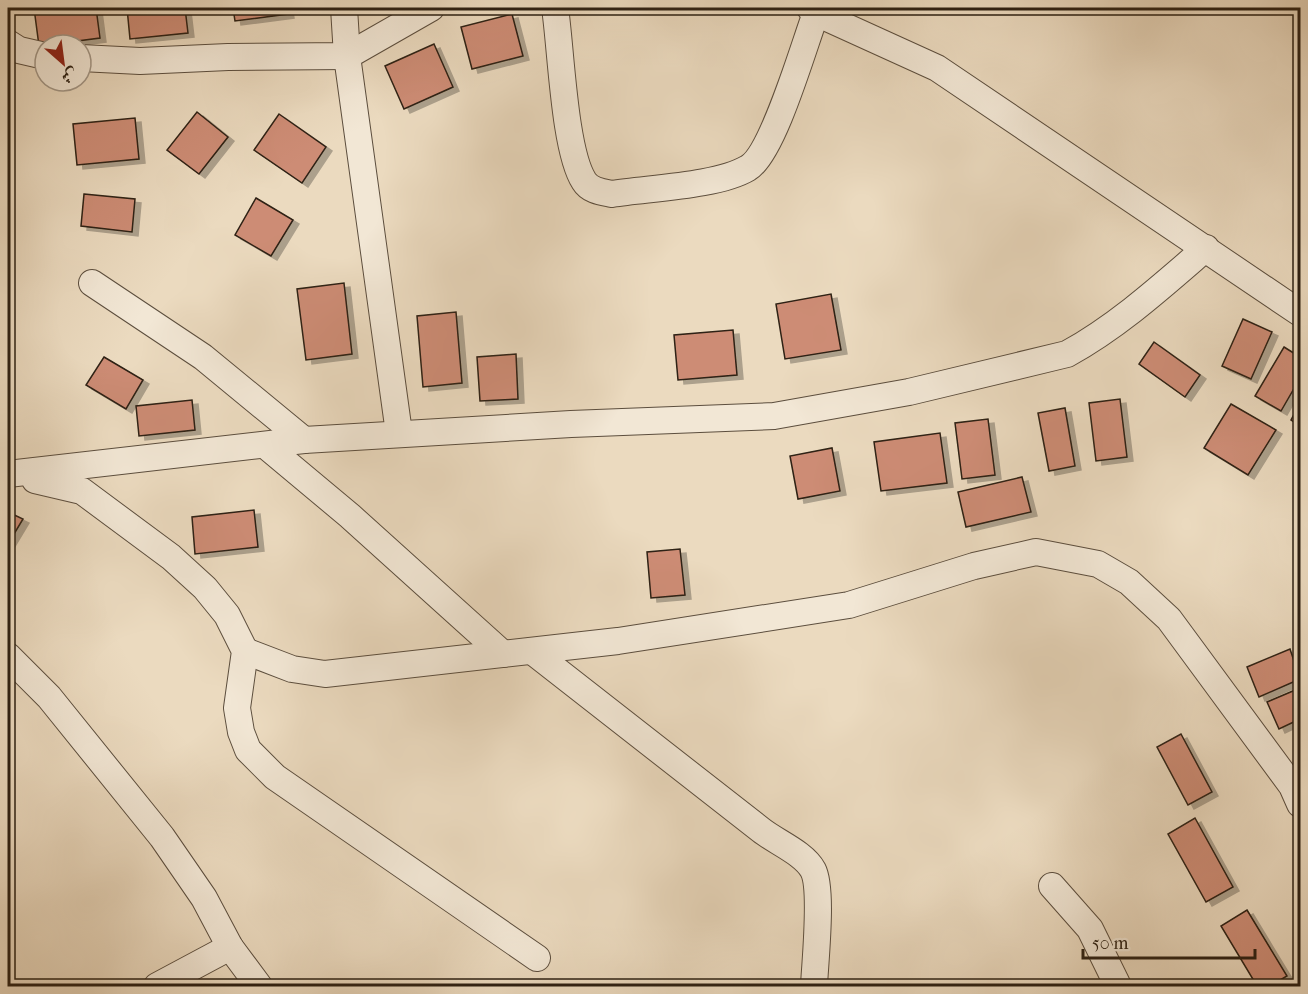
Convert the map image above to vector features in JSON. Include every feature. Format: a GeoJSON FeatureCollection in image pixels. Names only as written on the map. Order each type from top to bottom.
{"type":"FeatureCollection","features":[{"type":"Feature","properties":{"kind":"street"},"geometry":{"type":"LineString","coordinates":[[344,8],[347,56],[399,433]]}},
{"type":"Feature","properties":{"kind":"street"},"geometry":{"type":"LineString","coordinates":[[93,59],[140,61],[228,57],[347,56],[431,8]]}},
{"type":"Feature","properties":{"kind":"street"},"geometry":{"type":"LineString","coordinates":[[555,8],[573,155],[585,182],[595,190],[612,194],[726,178],[750,168],[765,148],[783,109],[813,10],[936,68],[1300,313]]}},
{"type":"Feature","properties":{"kind":"street"},"geometry":{"type":"LineString","coordinates":[[9,46],[33,53]]}},
{"type":"Feature","properties":{"kind":"street"},"geometry":{"type":"LineString","coordinates":[[8,476],[304,440],[399,433],[774,416],[932,386],[1068,354],[1088,343],[1155,293],[1206,248]]}},
{"type":"Feature","properties":{"kind":"street"},"geometry":{"type":"LineString","coordinates":[[92,283],[203,357],[304,440]]}},
{"type":"Feature","properties":{"kind":"street"},"geometry":{"type":"LineString","coordinates":[[265,445],[350,516],[502,654]]}},
{"type":"Feature","properties":{"kind":"street"},"geometry":{"type":"LineString","coordinates":[[8,476],[53,482],[82,491],[171,557],[206,588],[227,615],[245,651],[237,708],[241,732],[248,750],[275,777],[537,958]]}},
{"type":"Feature","properties":{"kind":"street"},"geometry":{"type":"LineString","coordinates":[[245,651],[292,669],[325,674],[618,641],[849,605],[974,566],[1036,552],[1098,564],[1128,582],[1169,619],[1298,791]]}},
{"type":"Feature","properties":{"kind":"street"},"geometry":{"type":"LineString","coordinates":[[532,651],[761,830],[801,857],[813,870],[817,894],[814,987]]}},
{"type":"Feature","properties":{"kind":"street"},"geometry":{"type":"LineString","coordinates":[[8,656],[49,697],[162,837],[204,898],[230,947],[259,987]]}},
{"type":"Feature","properties":{"kind":"street"},"geometry":{"type":"LineString","coordinates":[[1052,886],[1090,929],[1118,987]]}},
{"type":"Feature","properties":{"kind":"street"},"geometry":{"type":"LineString","coordinates":[[157,987],[230,947]]}},
{"type":"Feature","properties":{"kind":"building"},"geometry":{"type":"Polygon","coordinates":[[[34,8],[96,8],[100,38],[93,39],[93,33],[37,33],[34,8]]]}},
{"type":"Feature","properties":{"kind":"building"},"geometry":{"type":"Polygon","coordinates":[[[127,8],[185,8],[188,33],[130,39],[127,8]]]}},
{"type":"Feature","properties":{"kind":"building"},"geometry":{"type":"Polygon","coordinates":[[[233,8],[287,8],[288,14],[235,21],[233,8]]]}},
{"type":"Feature","properties":{"kind":"building"},"geometry":{"type":"Polygon","coordinates":[[[512,14],[523,56],[472,69],[461,27],[512,14]]]}},
{"type":"Feature","properties":{"kind":"building"},"geometry":{"type":"Polygon","coordinates":[[[434,44],[453,87],[404,109],[385,66],[434,44]]]}},
{"type":"Feature","properties":{"kind":"building"},"geometry":{"type":"Polygon","coordinates":[[[197,112],[228,137],[199,174],[167,150],[197,112]]]}},
{"type":"Feature","properties":{"kind":"building"},"geometry":{"type":"Polygon","coordinates":[[[279,114],[326,147],[302,183],[254,150],[279,114]]]}},
{"type":"Feature","properties":{"kind":"building"},"geometry":{"type":"Polygon","coordinates":[[[135,118],[139,159],[77,165],[73,124],[135,118]]]}},
{"type":"Feature","properties":{"kind":"building"},"geometry":{"type":"Polygon","coordinates":[[[84,194],[135,199],[132,232],[81,226],[84,194]]]}},
{"type":"Feature","properties":{"kind":"building"},"geometry":{"type":"Polygon","coordinates":[[[256,198],[293,220],[271,256],[235,235],[256,198]]]}},
{"type":"Feature","properties":{"kind":"building"},"geometry":{"type":"Polygon","coordinates":[[[344,283],[352,354],[306,360],[297,289],[344,283]]]}},
{"type":"Feature","properties":{"kind":"building"},"geometry":{"type":"Polygon","coordinates":[[[831,294],[841,350],[785,359],[776,304],[831,294]]]}},
{"type":"Feature","properties":{"kind":"building"},"geometry":{"type":"Polygon","coordinates":[[[456,312],[462,383],[423,387],[417,316],[456,312]]]}},
{"type":"Feature","properties":{"kind":"building"},"geometry":{"type":"Polygon","coordinates":[[[1243,319],[1272,332],[1251,379],[1222,366],[1243,319]]]}},
{"type":"Feature","properties":{"kind":"building"},"geometry":{"type":"Polygon","coordinates":[[[733,330],[737,375],[678,380],[674,335],[733,330]]]}},
{"type":"Feature","properties":{"kind":"building"},"geometry":{"type":"Polygon","coordinates":[[[1154,342],[1200,375],[1185,397],[1139,364],[1154,342]]]}},
{"type":"Feature","properties":{"kind":"building"},"geometry":{"type":"Polygon","coordinates":[[[1284,347],[1300,357],[1300,378],[1281,411],[1255,396],[1284,347]]]}},
{"type":"Feature","properties":{"kind":"building"},"geometry":{"type":"Polygon","coordinates":[[[516,354],[518,399],[480,401],[477,357],[516,354]]]}},
{"type":"Feature","properties":{"kind":"building"},"geometry":{"type":"Polygon","coordinates":[[[104,357],[143,380],[126,409],[86,385],[104,357]]]}},
{"type":"Feature","properties":{"kind":"building"},"geometry":{"type":"Polygon","coordinates":[[[1120,399],[1127,457],[1096,461],[1089,403],[1120,399]]]}},
{"type":"Feature","properties":{"kind":"building"},"geometry":{"type":"Polygon","coordinates":[[[192,400],[195,430],[139,436],[136,406],[192,400]]]}},
{"type":"Feature","properties":{"kind":"building"},"geometry":{"type":"Polygon","coordinates":[[[1300,403],[1300,426],[1291,420],[1300,403]]]}},
{"type":"Feature","properties":{"kind":"building"},"geometry":{"type":"Polygon","coordinates":[[[1231,404],[1276,430],[1248,475],[1204,448],[1231,404]]]}},
{"type":"Feature","properties":{"kind":"building"},"geometry":{"type":"Polygon","coordinates":[[[1065,408],[1075,466],[1049,471],[1038,413],[1065,408]]]}},
{"type":"Feature","properties":{"kind":"building"},"geometry":{"type":"Polygon","coordinates":[[[988,419],[995,475],[962,479],[955,423],[988,419]]]}},
{"type":"Feature","properties":{"kind":"building"},"geometry":{"type":"Polygon","coordinates":[[[940,433],[947,483],[881,491],[874,442],[940,433]]]}},
{"type":"Feature","properties":{"kind":"building"},"geometry":{"type":"Polygon","coordinates":[[[832,448],[840,491],[798,499],[790,456],[832,448]]]}},
{"type":"Feature","properties":{"kind":"building"},"geometry":{"type":"Polygon","coordinates":[[[1022,477],[1031,512],[966,527],[958,492],[1022,477]]]}},
{"type":"Feature","properties":{"kind":"building"},"geometry":{"type":"Polygon","coordinates":[[[254,510],[258,547],[195,554],[192,517],[254,510]]]}},
{"type":"Feature","properties":{"kind":"building"},"geometry":{"type":"Polygon","coordinates":[[[8,512],[23,519],[8,544],[8,512]]]}},
{"type":"Feature","properties":{"kind":"building"},"geometry":{"type":"Polygon","coordinates":[[[680,549],[685,595],[651,598],[647,552],[680,549]]]}},
{"type":"Feature","properties":{"kind":"building"},"geometry":{"type":"Polygon","coordinates":[[[1290,649],[1300,679],[1259,697],[1247,667],[1290,649]]]}},
{"type":"Feature","properties":{"kind":"building"},"geometry":{"type":"Polygon","coordinates":[[[1300,688],[1300,719],[1279,729],[1267,702],[1300,688]]]}},
{"type":"Feature","properties":{"kind":"building"},"geometry":{"type":"Polygon","coordinates":[[[1181,734],[1212,792],[1188,805],[1157,747],[1181,734]]]}},
{"type":"Feature","properties":{"kind":"building"},"geometry":{"type":"Polygon","coordinates":[[[1195,818],[1233,887],[1206,902],[1168,834],[1195,818]]]}},
{"type":"Feature","properties":{"kind":"building"},"geometry":{"type":"Polygon","coordinates":[[[1247,910],[1287,976],[1270,986],[1257,986],[1221,926],[1247,910]]]}}]}
